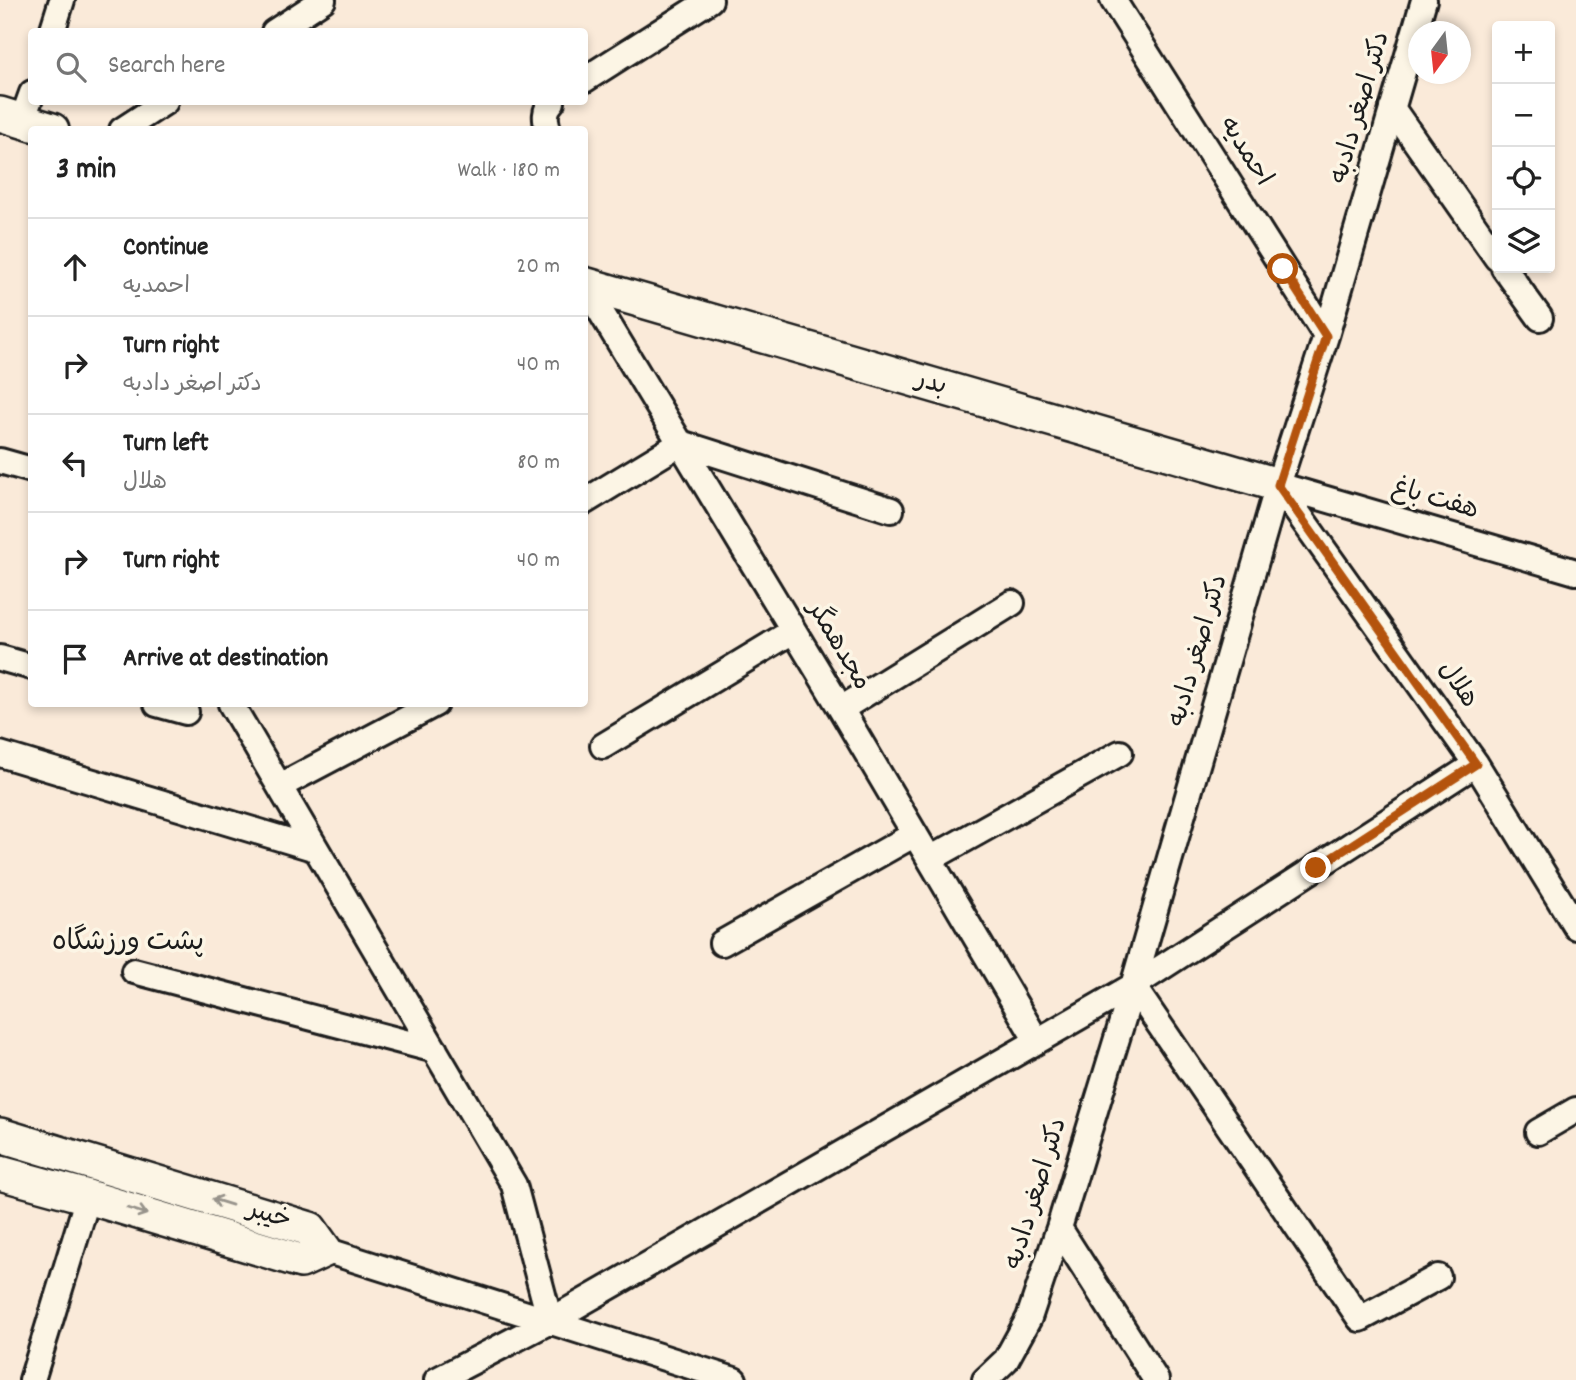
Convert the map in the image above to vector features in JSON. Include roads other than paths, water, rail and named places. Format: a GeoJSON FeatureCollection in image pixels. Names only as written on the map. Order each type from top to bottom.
{"type":"FeatureCollection","features":[{"type":"Feature","properties":{"kind":"street"},"geometry":{"type":"LineString","coordinates":[[53,28],[62,0]]}},
{"type":"Feature","properties":{"kind":"street"},"geometry":{"type":"LineString","coordinates":[[588,77],[710,0]]}},
{"type":"Feature","properties":{"kind":"street","name":"احمدیه"},"geometry":{"type":"LineString","coordinates":[[1113,0],[1326,336]]}},
{"type":"Feature","properties":{"kind":"street","name":"دکتر اصغر دادبه"},"geometry":{"type":"LineString","coordinates":[[985,1380],[1006,1360],[1029,1318],[1059,1228],[1424,0]]}},
{"type":"Feature","properties":{"kind":"street"},"geometry":{"type":"LineString","coordinates":[[280,28],[321,1]]}},
{"type":"Feature","properties":{"kind":"street"},"geometry":{"type":"LineString","coordinates":[[128,126],[160,105]]}},
{"type":"Feature","properties":{"kind":"street"},"geometry":{"type":"LineString","coordinates":[[547,126],[545,119],[549,105]]}},
{"type":"Feature","properties":{"kind":"street"},"geometry":{"type":"LineString","coordinates":[[1392,108],[1492,251]]}},
{"type":"Feature","properties":{"kind":"street"},"geometry":{"type":"LineString","coordinates":[[1508,273],[1540,318]]}},
{"type":"Feature","properties":{"kind":"street","name":"بدر"},"geometry":{"type":"LineString","coordinates":[[588,285],[1278,485]]}},
{"type":"Feature","properties":{"kind":"street","name":"مجدهمگر"},"geometry":{"type":"LineString","coordinates":[[588,291],[841,709],[1037,1041]]}},
{"type":"Feature","properties":{"kind":"street"},"geometry":{"type":"LineString","coordinates":[[588,500],[681,443],[891,510]]}},
{"type":"Feature","properties":{"kind":"street"},"geometry":{"type":"LineString","coordinates":[[0,461],[28,469]]}},
{"type":"Feature","properties":{"kind":"street","name":"هفت باغ"},"geometry":{"type":"LineString","coordinates":[[1278,485],[1576,572]]}},
{"type":"Feature","properties":{"kind":"street","name":"هلال"},"geometry":{"type":"LineString","coordinates":[[1278,485],[1476,764],[1576,927]]}},
{"type":"Feature","properties":{"kind":"street"},"geometry":{"type":"LineString","coordinates":[[841,709],[1012,603]]}},
{"type":"Feature","properties":{"kind":"street"},"geometry":{"type":"LineString","coordinates":[[603,746],[793,631]]}},
{"type":"Feature","properties":{"kind":"street"},"geometry":{"type":"LineString","coordinates":[[0,658],[28,666]]}},
{"type":"Feature","properties":{"kind":"street"},"geometry":{"type":"LineString","coordinates":[[168,707],[186,712]]}},
{"type":"Feature","properties":{"kind":"street"},"geometry":{"type":"LineString","coordinates":[[233,707],[514,1185],[550,1321]]}},
{"type":"Feature","properties":{"kind":"street"},"geometry":{"type":"LineString","coordinates":[[279,786],[429,707]]}},
{"type":"Feature","properties":{"kind":"street"},"geometry":{"type":"LineString","coordinates":[[930,859],[1120,753]]}},
{"type":"Feature","properties":{"kind":"street"},"geometry":{"type":"LineString","coordinates":[[0,754],[316,849]]}},
{"type":"Feature","properties":{"kind":"street"},"geometry":{"type":"LineString","coordinates":[[437,1380],[550,1321],[1133,986],[1476,764]]}},
{"type":"Feature","properties":{"kind":"street"},"geometry":{"type":"LineString","coordinates":[[722,943],[915,834]]}},
{"type":"Feature","properties":{"kind":"street"},"geometry":{"type":"LineString","coordinates":[[134,971],[435,1050]]}},
{"type":"Feature","properties":{"kind":"street"},"geometry":{"type":"LineString","coordinates":[[1133,986],[1360,1319],[1438,1277]]}},
{"type":"Feature","properties":{"kind":"street"},"geometry":{"type":"LineString","coordinates":[[1538,1132],[1576,1110]]}},
{"type":"Feature","properties":{"kind":"street","name":"خیبر"},"geometry":{"type":"LineString","coordinates":[[0,1135],[310,1229],[324,1250],[301,1261],[0,1173]]}},
{"type":"Feature","properties":{"kind":"street"},"geometry":{"type":"LineString","coordinates":[[32,1380],[88,1197]]}},
{"type":"Feature","properties":{"kind":"street"},"geometry":{"type":"LineString","coordinates":[[1059,1228],[1156,1380]]}},
{"type":"Feature","properties":{"kind":"street"},"geometry":{"type":"LineString","coordinates":[[324,1250],[550,1321],[661,1369],[734,1380]]}},
{"type":"Feature","properties":{"kind":"district","name":"پشت ورزشگاه"},"geometry":{"type":"Point","coordinates":[128,944]}}]}
